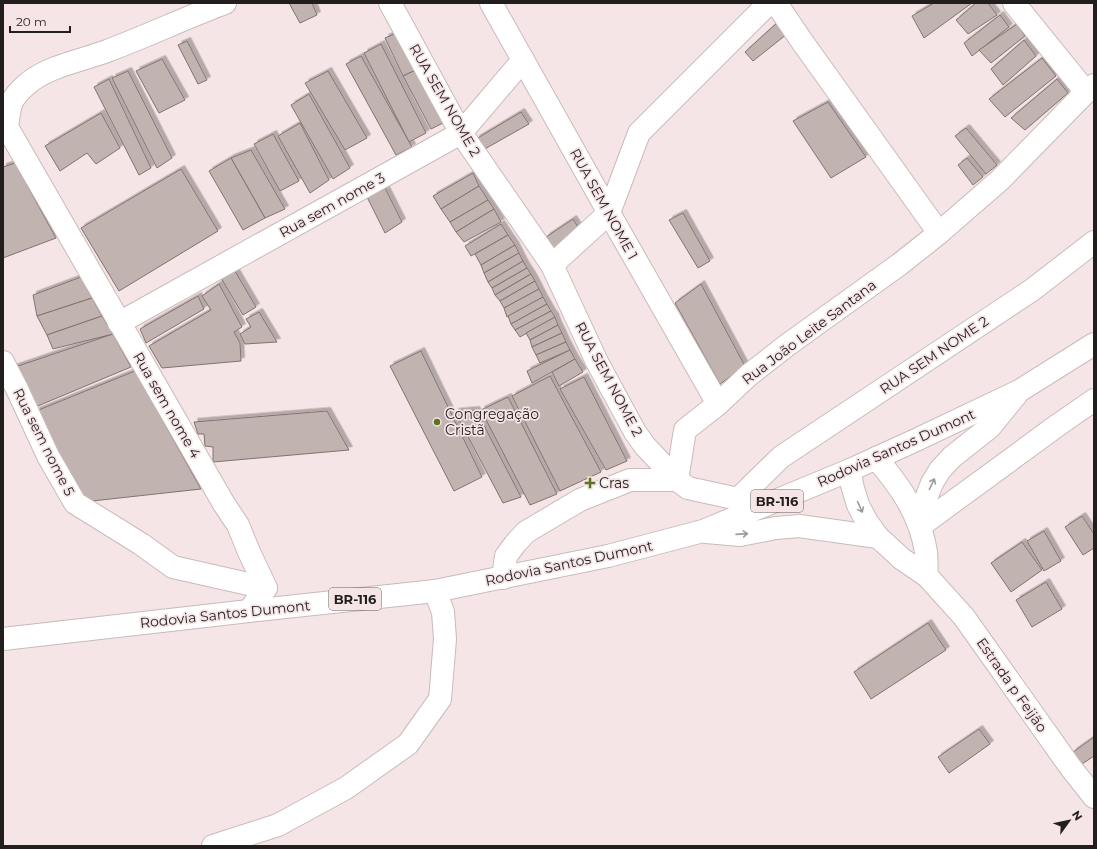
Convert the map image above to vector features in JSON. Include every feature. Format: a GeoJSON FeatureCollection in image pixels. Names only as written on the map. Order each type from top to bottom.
{"type":"FeatureCollection","features":[{"type":"Feature","properties":{"kind":"main road","name":"Rua sem nome 4"},"geometry":{"type":"LineString","coordinates":[[225,3],[106,52],[47,72],[27,84],[14,97],[10,104],[7,127],[224,504],[238,525],[266,588]]}},
{"type":"Feature","properties":{"kind":"main road","name":"RUA SEM NOME 2"},"geometry":{"type":"LineString","coordinates":[[390,3],[461,133],[552,265],[597,362],[635,432],[645,446],[677,480],[688,488],[738,499],[781,457],[1032,290],[1094,242]]}},
{"type":"Feature","properties":{"kind":"main road","name":"RUA SEM NOME 1"},"geometry":{"type":"LineString","coordinates":[[491,3],[718,404]]}},
{"type":"Feature","properties":{"kind":"main road"},"geometry":{"type":"LineString","coordinates":[[552,265],[609,213],[639,133],[769,3]]}},
{"type":"Feature","properties":{"kind":"main road"},"geometry":{"type":"LineString","coordinates":[[776,3],[939,233]]}},
{"type":"Feature","properties":{"kind":"main road"},"geometry":{"type":"LineString","coordinates":[[1014,3],[1090,88]]}},
{"type":"Feature","properties":{"kind":"main road","name":"Rua sem nome 3"},"geometry":{"type":"LineString","coordinates":[[119,323],[461,133],[523,60]]}},
{"type":"Feature","properties":{"kind":"main road","name":"Rua João Leite Santana"},"geometry":{"type":"LineString","coordinates":[[677,480],[685,430],[718,404],[749,375],[900,264],[939,233],[1000,180],[1090,88]]}},
{"type":"Feature","properties":{"kind":"main road","name":"Rodovia Santos Dumont"},"geometry":{"type":"LineString","coordinates":[[3,639],[435,591],[608,556],[703,531],[850,470],[1019,391],[1094,344]]}},
{"type":"Feature","properties":{"kind":"main road","name":"Rua sem nome 5"},"geometry":{"type":"LineString","coordinates":[[3,362],[48,456],[75,504],[141,544],[173,567],[266,588]]}},
{"type":"Feature","properties":{"kind":"main road"},"geometry":{"type":"LineString","coordinates":[[919,523],[932,483],[940,470],[952,457],[990,427],[1019,391]]}},
{"type":"Feature","properties":{"kind":"main road"},"geometry":{"type":"LineString","coordinates":[[919,523],[1094,400]]}},
{"type":"Feature","properties":{"kind":"main road"},"geometry":{"type":"LineString","coordinates":[[876,458],[895,480],[909,502],[919,523],[926,552],[926,576]]}},
{"type":"Feature","properties":{"kind":"main road","name":"Estrada p Feijão"},"geometry":{"type":"LineString","coordinates":[[850,470],[858,505],[867,522],[878,537],[902,559],[926,576],[964,617],[1071,768],[1094,797]]}},
{"type":"Feature","properties":{"kind":"main road"},"geometry":{"type":"LineString","coordinates":[[503,578],[506,556],[526,532],[580,500],[630,480],[677,480]]}},
{"type":"Feature","properties":{"kind":"main road"},"geometry":{"type":"LineString","coordinates":[[703,531],[738,499]]}},
{"type":"Feature","properties":{"kind":"main road"},"geometry":{"type":"LineString","coordinates":[[703,531],[740,535],[776,528],[799,526],[878,537]]}},
{"type":"Feature","properties":{"kind":"main road"},"geometry":{"type":"LineString","coordinates":[[249,611],[266,588]]}},
{"type":"Feature","properties":{"kind":"main road"},"geometry":{"type":"LineString","coordinates":[[213,846],[278,825],[346,788],[408,744],[440,699],[445,639],[443,612],[435,591]]}},
{"type":"Feature","properties":{"kind":"building"},"geometry":{"type":"Polygon","coordinates":[[[289,3],[312,3],[317,15],[300,23],[289,3]]]}},
{"type":"Feature","properties":{"kind":"building"},"geometry":{"type":"Polygon","coordinates":[[[934,3],[972,3],[924,38],[912,16],[934,3]]]}},
{"type":"Feature","properties":{"kind":"building"},"geometry":{"type":"Polygon","coordinates":[[[976,3],[988,3],[997,15],[968,34],[956,20],[976,3]]]}},
{"type":"Feature","properties":{"kind":"building"},"geometry":{"type":"Polygon","coordinates":[[[1000,15],[1009,27],[972,56],[964,43],[1000,15]]]}},
{"type":"Feature","properties":{"kind":"building"},"geometry":{"type":"Polygon","coordinates":[[[779,21],[787,34],[753,61],[745,52],[779,21]]]}},
{"type":"Feature","properties":{"kind":"building"},"geometry":{"type":"Polygon","coordinates":[[[1017,24],[1025,36],[991,63],[979,50],[1017,24]]]}},
{"type":"Feature","properties":{"kind":"building"},"geometry":{"type":"Polygon","coordinates":[[[399,32],[418,69],[403,76],[385,38],[399,32]]]}},
{"type":"Feature","properties":{"kind":"building"},"geometry":{"type":"Polygon","coordinates":[[[1024,40],[1036,56],[1003,85],[991,69],[1024,40]]]}},
{"type":"Feature","properties":{"kind":"building"},"geometry":{"type":"Polygon","coordinates":[[[187,41],[207,80],[198,84],[178,45],[187,41]]]}},
{"type":"Feature","properties":{"kind":"building"},"geometry":{"type":"Polygon","coordinates":[[[381,44],[426,133],[409,142],[364,53],[381,44]]]}},
{"type":"Feature","properties":{"kind":"building"},"geometry":{"type":"Polygon","coordinates":[[[361,56],[412,147],[396,155],[346,64],[361,56]]]}},
{"type":"Feature","properties":{"kind":"building"},"geometry":{"type":"Polygon","coordinates":[[[1042,58],[1056,76],[1005,117],[989,99],[1042,58]]]}},
{"type":"Feature","properties":{"kind":"building"},"geometry":{"type":"Polygon","coordinates":[[[162,59],[185,100],[159,113],[136,71],[162,59]]]}},
{"type":"Feature","properties":{"kind":"building"},"geometry":{"type":"Polygon","coordinates":[[[418,69],[445,122],[431,129],[403,76],[418,69]]]}},
{"type":"Feature","properties":{"kind":"building"},"geometry":{"type":"Polygon","coordinates":[[[128,71],[172,158],[157,168],[112,78],[128,71]]]}},
{"type":"Feature","properties":{"kind":"building"},"geometry":{"type":"Polygon","coordinates":[[[328,71],[367,138],[345,150],[305,83],[328,71]]]}},
{"type":"Feature","properties":{"kind":"building"},"geometry":{"type":"Polygon","coordinates":[[[109,79],[151,168],[139,175],[94,87],[109,79]]]}},
{"type":"Feature","properties":{"kind":"building"},"geometry":{"type":"Polygon","coordinates":[[[1057,79],[1068,93],[1025,130],[1011,118],[1057,79]]]}},
{"type":"Feature","properties":{"kind":"building"},"geometry":{"type":"Polygon","coordinates":[[[309,94],[350,168],[333,179],[291,105],[309,94]]]}},
{"type":"Feature","properties":{"kind":"building"},"geometry":{"type":"Polygon","coordinates":[[[828,102],[866,157],[831,178],[793,121],[828,102]]]}},
{"type":"Feature","properties":{"kind":"building"},"geometry":{"type":"Polygon","coordinates":[[[521,112],[529,124],[483,150],[476,139],[521,112]]]}},
{"type":"Feature","properties":{"kind":"building"},"geometry":{"type":"Polygon","coordinates":[[[101,113],[120,148],[96,164],[87,153],[60,171],[45,146],[101,113]]]}},
{"type":"Feature","properties":{"kind":"building"},"geometry":{"type":"Polygon","coordinates":[[[300,123],[329,180],[310,193],[278,136],[300,123]]]}},
{"type":"Feature","properties":{"kind":"building"},"geometry":{"type":"Polygon","coordinates":[[[966,128],[997,165],[986,174],[955,136],[966,128]]]}},
{"type":"Feature","properties":{"kind":"building"},"geometry":{"type":"Polygon","coordinates":[[[273,134],[299,181],[280,191],[254,144],[273,134]]]}},
{"type":"Feature","properties":{"kind":"building"},"geometry":{"type":"Polygon","coordinates":[[[251,150],[285,209],[265,218],[231,158],[251,150]]]}},
{"type":"Feature","properties":{"kind":"building"},"geometry":{"type":"Polygon","coordinates":[[[231,158],[265,218],[243,230],[209,171],[231,158]]]}},
{"type":"Feature","properties":{"kind":"building"},"geometry":{"type":"Polygon","coordinates":[[[967,158],[983,177],[973,185],[958,165],[967,158]]]}},
{"type":"Feature","properties":{"kind":"building"},"geometry":{"type":"Polygon","coordinates":[[[15,163],[56,238],[3,258],[3,167],[15,163]]]}},
{"type":"Feature","properties":{"kind":"building"},"geometry":{"type":"Polygon","coordinates":[[[181,169],[218,231],[119,291],[81,228],[181,169]]]}},
{"type":"Feature","properties":{"kind":"building"},"geometry":{"type":"Polygon","coordinates":[[[473,173],[479,186],[441,209],[433,196],[473,173]]]}},
{"type":"Feature","properties":{"kind":"building"},"geometry":{"type":"Polygon","coordinates":[[[479,186],[488,200],[450,222],[441,209],[479,186]]]}},
{"type":"Feature","properties":{"kind":"building"},"geometry":{"type":"Polygon","coordinates":[[[385,188],[402,222],[385,233],[367,197],[385,188]]]}},
{"type":"Feature","properties":{"kind":"building"},"geometry":{"type":"Polygon","coordinates":[[[488,200],[494,209],[456,232],[450,222],[488,200]]]}},
{"type":"Feature","properties":{"kind":"building"},"geometry":{"type":"Polygon","coordinates":[[[494,209],[501,222],[464,242],[456,232],[494,209]]]}},
{"type":"Feature","properties":{"kind":"building"},"geometry":{"type":"Polygon","coordinates":[[[683,213],[710,261],[698,268],[669,220],[683,213]]]}},
{"type":"Feature","properties":{"kind":"building"},"geometry":{"type":"Polygon","coordinates":[[[573,219],[580,230],[553,249],[546,237],[573,219]]]}},
{"type":"Feature","properties":{"kind":"building"},"geometry":{"type":"Polygon","coordinates":[[[501,224],[508,235],[471,256],[465,246],[501,224]]]}},
{"type":"Feature","properties":{"kind":"building"},"geometry":{"type":"Polygon","coordinates":[[[508,235],[515,245],[481,265],[475,254],[508,235]]]}},
{"type":"Feature","properties":{"kind":"building"},"geometry":{"type":"Polygon","coordinates":[[[515,245],[519,253],[484,273],[481,265],[515,245]]]}},
{"type":"Feature","properties":{"kind":"building"},"geometry":{"type":"Polygon","coordinates":[[[519,253],[523,261],[488,282],[484,273],[519,253]]]}},
{"type":"Feature","properties":{"kind":"building"},"geometry":{"type":"Polygon","coordinates":[[[523,261],[527,268],[492,288],[488,282],[523,261]]]}},
{"type":"Feature","properties":{"kind":"building"},"geometry":{"type":"Polygon","coordinates":[[[527,268],[531,274],[495,295],[492,288],[527,268]]]}},
{"type":"Feature","properties":{"kind":"building"},"geometry":{"type":"Polygon","coordinates":[[[235,271],[256,307],[243,315],[221,278],[235,271]]]}},
{"type":"Feature","properties":{"kind":"building"},"geometry":{"type":"Polygon","coordinates":[[[531,274],[535,281],[500,301],[495,295],[531,274]]]}},
{"type":"Feature","properties":{"kind":"building"},"geometry":{"type":"Polygon","coordinates":[[[81,277],[92,298],[37,316],[33,295],[81,277]]]}},
{"type":"Feature","properties":{"kind":"building"},"geometry":{"type":"Polygon","coordinates":[[[535,281],[539,289],[504,308],[500,301],[535,281]]]}},
{"type":"Feature","properties":{"kind":"building"},"geometry":{"type":"Polygon","coordinates":[[[219,284],[242,327],[234,332],[240,343],[241,361],[162,368],[149,346],[211,310],[202,296],[219,284]]]}},
{"type":"Feature","properties":{"kind":"building"},"geometry":{"type":"Polygon","coordinates":[[[701,284],[745,366],[720,384],[675,303],[701,284]]]}},
{"type":"Feature","properties":{"kind":"building"},"geometry":{"type":"Polygon","coordinates":[[[539,289],[543,297],[507,317],[504,308],[539,289]]]}},
{"type":"Feature","properties":{"kind":"building"},"geometry":{"type":"Polygon","coordinates":[[[198,296],[204,309],[146,343],[140,329],[198,296]]]}},
{"type":"Feature","properties":{"kind":"building"},"geometry":{"type":"Polygon","coordinates":[[[543,297],[547,304],[511,324],[508,316],[543,297]]]}},
{"type":"Feature","properties":{"kind":"building"},"geometry":{"type":"Polygon","coordinates":[[[92,298],[102,316],[47,335],[37,316],[92,298]]]}},
{"type":"Feature","properties":{"kind":"building"},"geometry":{"type":"Polygon","coordinates":[[[547,304],[551,311],[515,330],[511,324],[547,304]]]}},
{"type":"Feature","properties":{"kind":"building"},"geometry":{"type":"Polygon","coordinates":[[[551,311],[555,317],[520,337],[515,330],[551,311]]]}},
{"type":"Feature","properties":{"kind":"building"},"geometry":{"type":"Polygon","coordinates":[[[259,312],[277,342],[245,344],[240,334],[251,327],[246,319],[259,312]]]}},
{"type":"Feature","properties":{"kind":"building"},"geometry":{"type":"Polygon","coordinates":[[[102,316],[113,334],[53,349],[47,335],[102,316]]]}},
{"type":"Feature","properties":{"kind":"building"},"geometry":{"type":"Polygon","coordinates":[[[555,317],[558,325],[530,340],[526,333],[555,317]]]}},
{"type":"Feature","properties":{"kind":"building"},"geometry":{"type":"Polygon","coordinates":[[[558,325],[562,333],[532,347],[530,340],[558,325]]]}},
{"type":"Feature","properties":{"kind":"building"},"geometry":{"type":"Polygon","coordinates":[[[562,333],[566,342],[536,355],[532,347],[562,333]]]}},
{"type":"Feature","properties":{"kind":"building"},"geometry":{"type":"Polygon","coordinates":[[[113,334],[131,367],[33,408],[12,368],[113,334]]]}},
{"type":"Feature","properties":{"kind":"building"},"geometry":{"type":"Polygon","coordinates":[[[566,342],[570,350],[540,363],[536,355],[566,342]]]}},
{"type":"Feature","properties":{"kind":"building"},"geometry":{"type":"Polygon","coordinates":[[[570,350],[575,359],[532,383],[527,371],[570,350]]]}},
{"type":"Feature","properties":{"kind":"building","name":"Congregação Cristã"},"geometry":{"type":"Polygon","coordinates":[[[421,351],[482,477],[454,491],[390,366],[421,351]]]}},
{"type":"Feature","properties":{"kind":"building"},"geometry":{"type":"Polygon","coordinates":[[[575,359],[583,372],[559,386],[552,372],[575,359]]]}},
{"type":"Feature","properties":{"kind":"building"},"geometry":{"type":"Polygon","coordinates":[[[135,371],[201,489],[83,502],[36,411],[135,371]]]}},
{"type":"Feature","properties":{"kind":"building"},"geometry":{"type":"Polygon","coordinates":[[[550,376],[601,472],[560,491],[512,396],[550,376]]]}},
{"type":"Feature","properties":{"kind":"building"},"geometry":{"type":"Polygon","coordinates":[[[584,377],[627,461],[606,470],[560,389],[584,377]]]}},
{"type":"Feature","properties":{"kind":"building"},"geometry":{"type":"Polygon","coordinates":[[[508,397],[557,494],[530,505],[481,410],[508,397]]]}},
{"type":"Feature","properties":{"kind":"building"},"geometry":{"type":"Polygon","coordinates":[[[476,410],[521,497],[503,503],[455,412],[476,410]]]}},
{"type":"Feature","properties":{"kind":"building"},"geometry":{"type":"Polygon","coordinates":[[[327,411],[349,450],[213,462],[213,447],[205,446],[204,434],[198,434],[194,422],[327,411]]]}},
{"type":"Feature","properties":{"kind":"building"},"geometry":{"type":"Polygon","coordinates":[[[1082,516],[1094,534],[1094,548],[1083,555],[1065,527],[1082,516]]]}},
{"type":"Feature","properties":{"kind":"building"},"geometry":{"type":"Polygon","coordinates":[[[1044,531],[1061,561],[1044,571],[1027,541],[1044,531]]]}},
{"type":"Feature","properties":{"kind":"building"},"geometry":{"type":"Polygon","coordinates":[[[1022,542],[1042,570],[1011,592],[991,563],[1022,542]]]}},
{"type":"Feature","properties":{"kind":"building"},"geometry":{"type":"Polygon","coordinates":[[[1046,582],[1062,609],[1032,627],[1016,600],[1046,582]]]}},
{"type":"Feature","properties":{"kind":"building"},"geometry":{"type":"Polygon","coordinates":[[[928,623],[946,650],[871,699],[854,672],[928,623]]]}},
{"type":"Feature","properties":{"kind":"building"},"geometry":{"type":"Polygon","coordinates":[[[979,729],[990,744],[949,773],[938,757],[979,729]]]}},
{"type":"Feature","properties":{"kind":"building"},"geometry":{"type":"Polygon","coordinates":[[[1094,737],[1094,756],[1082,764],[1073,752],[1094,737]]]}},
{"type":"Feature","properties":{"kind":"place","name":"Congregação Cristã"},"geometry":{"type":"Point","coordinates":[437,422]}},
{"type":"Feature","properties":{"kind":"place","name":"Cras"},"geometry":{"type":"Point","coordinates":[590,483]}}]}
